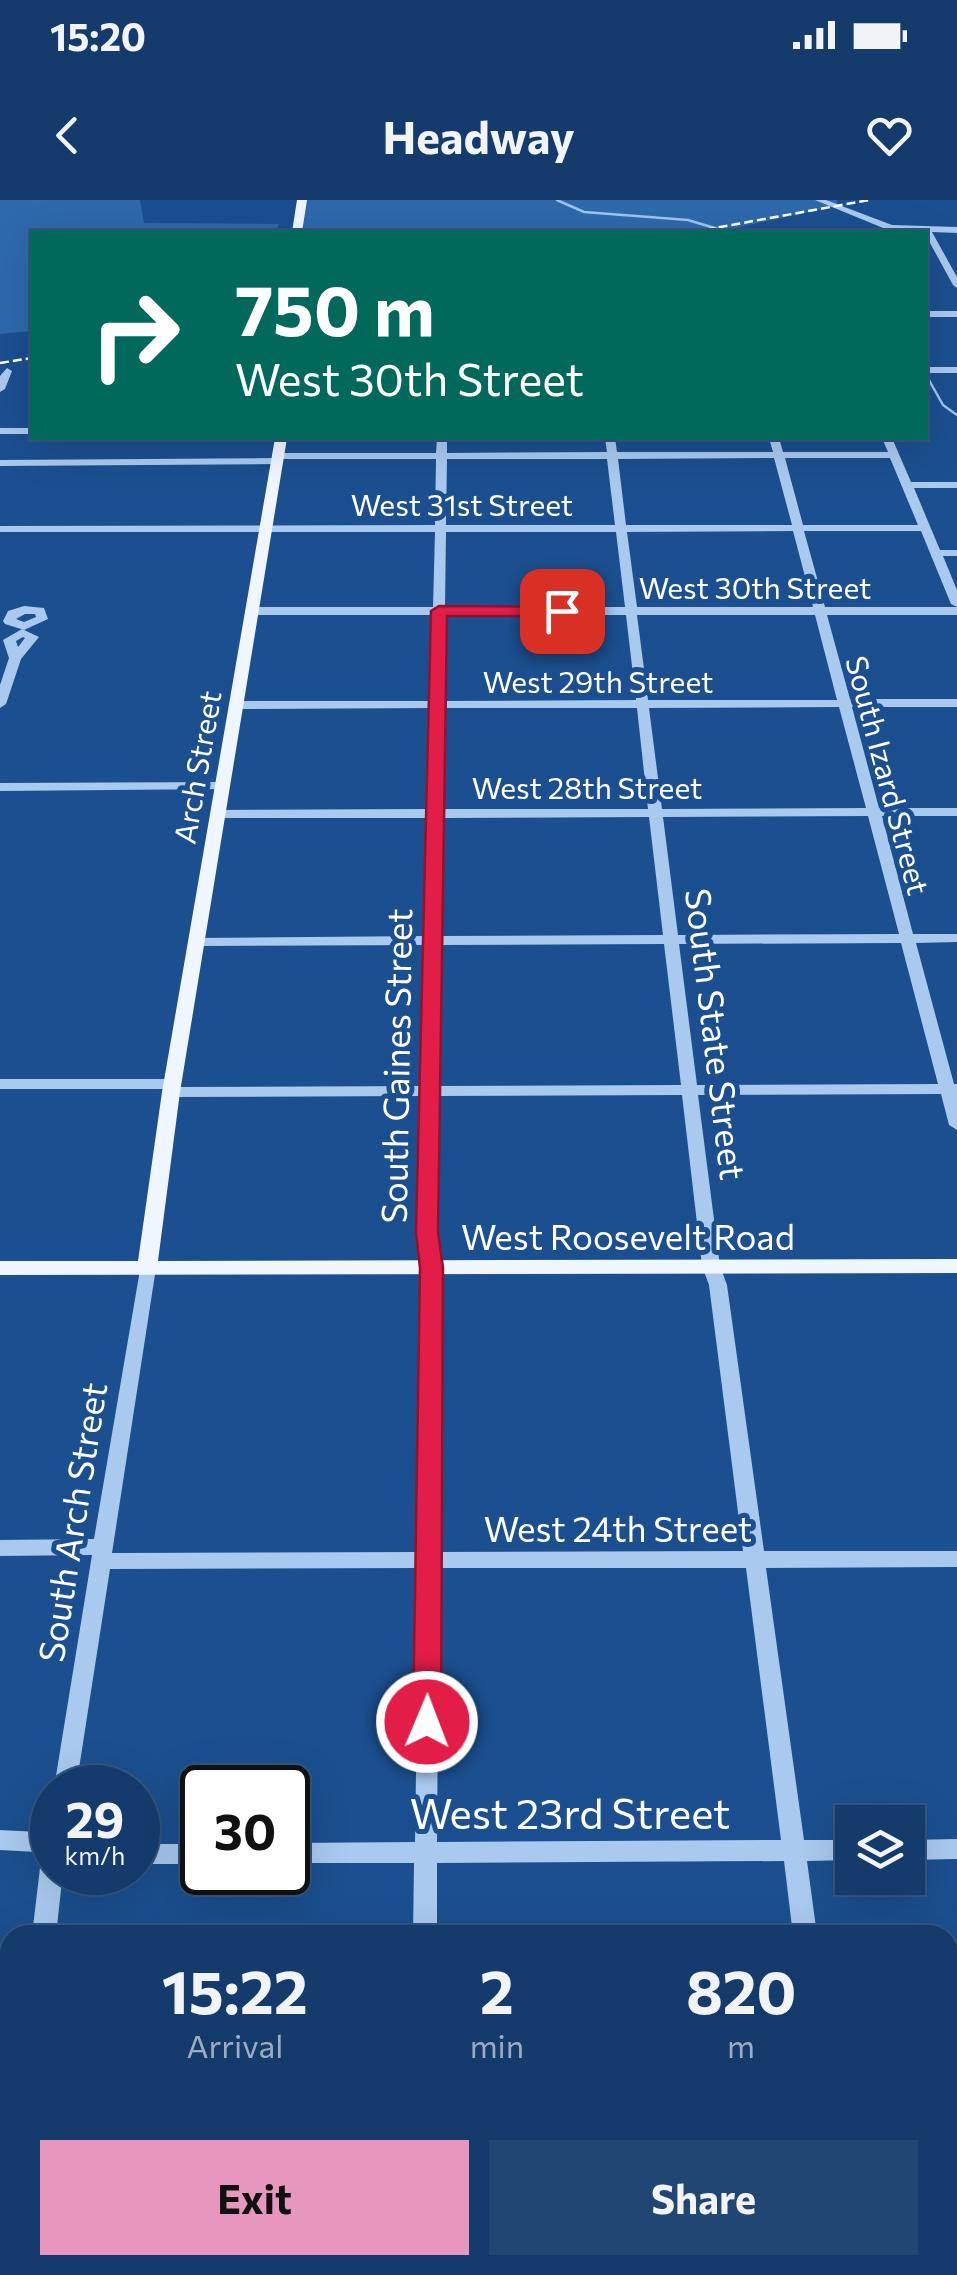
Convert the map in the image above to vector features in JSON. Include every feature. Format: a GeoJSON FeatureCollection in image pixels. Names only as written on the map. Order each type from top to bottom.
{"type":"FeatureCollection","features":[{"type":"Feature","properties":{"kind":"main road"},"geometry":{"type":"LineString","coordinates":[[297,230],[302,200]]}},
{"type":"Feature","properties":{"kind":"main road","name":"Arch Street"},"geometry":{"type":"LineString","coordinates":[[147,1268],[171,1088],[281,440]]}},
{"type":"Feature","properties":{"kind":"main road","name":"West Roosevelt Road"},"geometry":{"type":"LineString","coordinates":[[0,1268],[957,1266]]}},
{"type":"Feature","properties":{"kind":"street"},"geometry":{"type":"LineString","coordinates":[[819,200],[886,227],[957,230]]}},
{"type":"Feature","properties":{"kind":"street"},"geometry":{"type":"LineString","coordinates":[[928,231],[952,263],[957,285]]}},
{"type":"Feature","properties":{"kind":"street"},"geometry":{"type":"LineString","coordinates":[[930,263],[952,263]]}},
{"type":"Feature","properties":{"kind":"street"},"geometry":{"type":"LineString","coordinates":[[928,314],[957,314]]}},
{"type":"Feature","properties":{"kind":"street"},"geometry":{"type":"LineString","coordinates":[[931,370],[957,370]]}},
{"type":"Feature","properties":{"kind":"street"},"geometry":{"type":"LineString","coordinates":[[0,390],[7,371]]}},
{"type":"Feature","properties":{"kind":"street"},"geometry":{"type":"LineString","coordinates":[[0,431],[30,431]]}},
{"type":"Feature","properties":{"kind":"street","name":"South Gaines Street"},"geometry":{"type":"LineString","coordinates":[[424,1925],[432,1268],[427,1255],[442,440]]}},
{"type":"Feature","properties":{"kind":"street","name":"South State Street"},"geometry":{"type":"LineString","coordinates":[[610,440],[688,1090],[804,1925]]}},
{"type":"Feature","properties":{"kind":"street","name":"South Izard Street"},"geometry":{"type":"LineString","coordinates":[[775,440],[906,939],[952,1089],[957,1125]]}},
{"type":"Feature","properties":{"kind":"street"},"geometry":{"type":"LineString","coordinates":[[888,440],[957,607]]}},
{"type":"Feature","properties":{"kind":"street"},"geometry":{"type":"LineString","coordinates":[[0,463],[442,456],[894,455]]}},
{"type":"Feature","properties":{"kind":"street"},"geometry":{"type":"LineString","coordinates":[[906,485],[957,485]]}},
{"type":"Feature","properties":{"kind":"street","name":"West 31st Street"},"geometry":{"type":"LineString","coordinates":[[0,529],[924,528]]}},
{"type":"Feature","properties":{"kind":"street"},"geometry":{"type":"LineString","coordinates":[[935,552],[957,553]]}},
{"type":"Feature","properties":{"kind":"street","name":"West 30th Street"},"geometry":{"type":"LineString","coordinates":[[252,612],[820,611],[957,607]]}},
{"type":"Feature","properties":{"kind":"street"},"geometry":{"type":"LineString","coordinates":[[0,704],[16,658],[9,640],[23,629]]}},
{"type":"Feature","properties":{"kind":"street","name":"West 29th Street"},"geometry":{"type":"LineString","coordinates":[[238,705],[957,703]]}},
{"type":"Feature","properties":{"kind":"street"},"geometry":{"type":"LineString","coordinates":[[0,787],[222,786]]}},
{"type":"Feature","properties":{"kind":"street","name":"West 28th Street"},"geometry":{"type":"LineString","coordinates":[[218,814],[957,812]]}},
{"type":"Feature","properties":{"kind":"street"},"geometry":{"type":"LineString","coordinates":[[196,942],[957,938]]}},
{"type":"Feature","properties":{"kind":"street"},"geometry":{"type":"LineString","coordinates":[[0,1084],[430,1091],[952,1089]]}},
{"type":"Feature","properties":{"kind":"street","name":"South Arch Street"},"geometry":{"type":"LineString","coordinates":[[69,1765],[147,1268]]}},
{"type":"Feature","properties":{"kind":"street","name":"West 24th Street"},"geometry":{"type":"LineString","coordinates":[[0,1548],[101,1554],[430,1560],[957,1559]]}},
{"type":"Feature","properties":{"kind":"street"},"geometry":{"type":"LineString","coordinates":[[0,1840],[30,1842]]}},
{"type":"Feature","properties":{"kind":"street"},"geometry":{"type":"LineString","coordinates":[[925,1850],[957,1849]]}},
{"type":"Feature","properties":{"kind":"street","name":"West 23rd Street"},"geometry":{"type":"LineString","coordinates":[[310,1853],[835,1850]]}},
{"type":"Feature","properties":{"kind":"street"},"geometry":{"type":"LineString","coordinates":[[45,1925],[49,1895]]}},
{"type":"Feature","properties":{"kind":"shaded area"},"geometry":{"type":"Polygon","coordinates":[[[0,200],[140,200],[144,223],[279,224],[276,230],[30,230],[30,331],[0,334],[0,200]]]}},
{"type":"Feature","properties":{"kind":"shaded area"},"geometry":{"type":"Polygon","coordinates":[[[302,200],[837,200],[837,206],[726,230],[297,230],[302,200]]]}},
{"type":"Feature","properties":{"kind":"waterway"},"geometry":{"type":"LineString","coordinates":[[557,200],[584,212],[688,220],[721,230]]}},
{"type":"Feature","properties":{"kind":"waterway"},"geometry":{"type":"LineString","coordinates":[[928,378],[943,405],[957,415]]}},
{"type":"Feature","properties":{"kind":"railway"},"geometry":{"type":"LineString","coordinates":[[704,230],[869,200]]}},
{"type":"Feature","properties":{"kind":"railway"},"geometry":{"type":"LineString","coordinates":[[0,363],[30,358]]}},
{"type":"Feature","properties":{"kind":"route"},"geometry":{"type":"LineString","coordinates":[[427,1722],[432,1268],[427,1255],[427,1232],[439,611],[562,611]]}}]}
